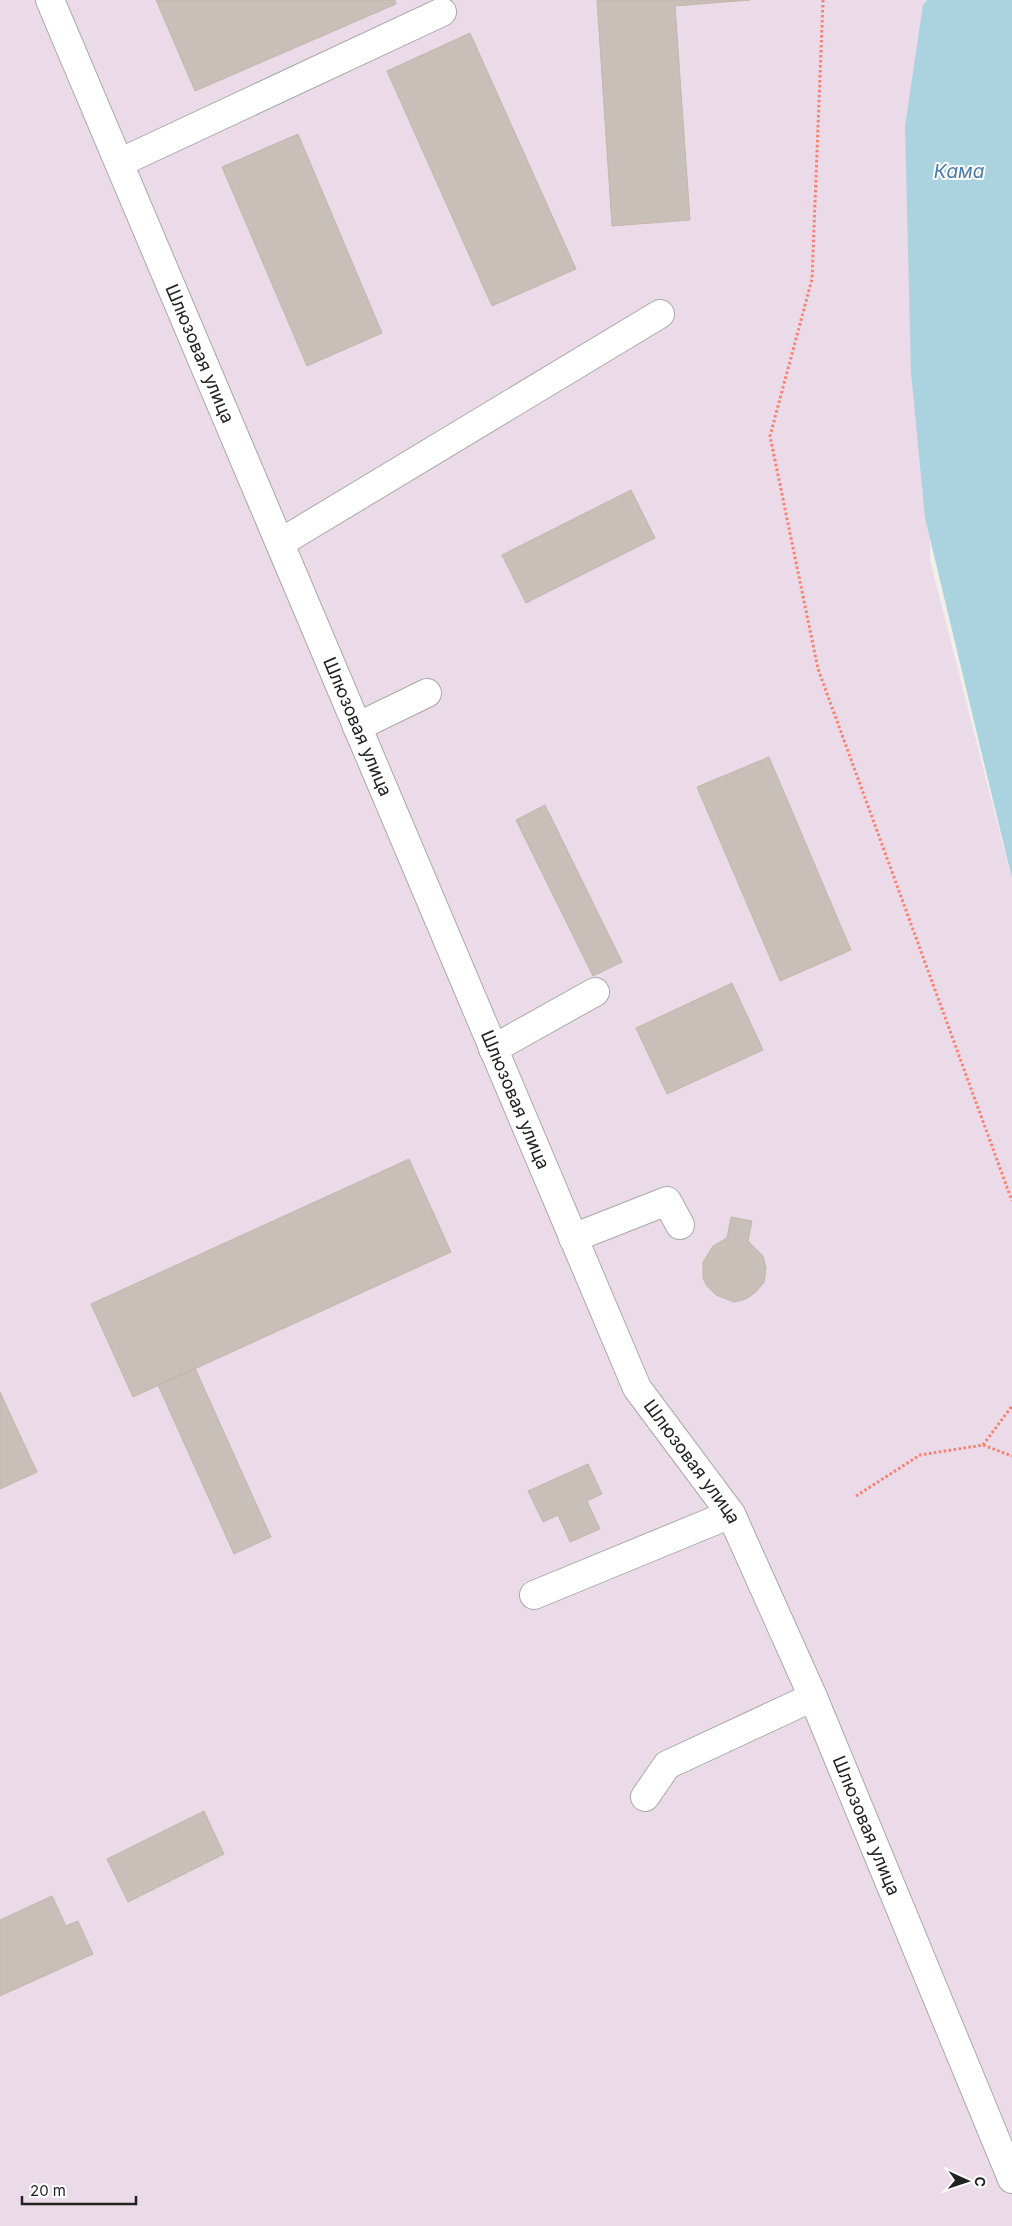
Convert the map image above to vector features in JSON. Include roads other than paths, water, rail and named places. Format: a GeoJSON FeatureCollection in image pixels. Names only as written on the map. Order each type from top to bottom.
{"type":"FeatureCollection","features":[{"type":"Feature","properties":{"kind":"street","name":"Шлюзовая улица"},"geometry":{"type":"LineString","coordinates":[[50,0],[637,1388],[731,1514],[813,1697],[1012,2179]]}},
{"type":"Feature","properties":{"kind":"street"},"geometry":{"type":"LineString","coordinates":[[119,163],[442,12]]}},
{"type":"Feature","properties":{"kind":"street"},"geometry":{"type":"LineString","coordinates":[[280,543],[660,314]]}},
{"type":"Feature","properties":{"kind":"street"},"geometry":{"type":"LineString","coordinates":[[357,727],[427,692]]}},
{"type":"Feature","properties":{"kind":"street"},"geometry":{"type":"LineString","coordinates":[[493,1049],[595,992]]}},
{"type":"Feature","properties":{"kind":"street"},"geometry":{"type":"LineString","coordinates":[[573,1238],[668,1201],[680,1225]]}},
{"type":"Feature","properties":{"kind":"street"},"geometry":{"type":"LineString","coordinates":[[534,1595],[731,1514]]}},
{"type":"Feature","properties":{"kind":"street"},"geometry":{"type":"LineString","coordinates":[[645,1797],[667,1765],[813,1697]]}},
{"type":"Feature","properties":{"kind":"water","name":"Кама"},"geometry":{"type":"Polygon","coordinates":[[[927,0],[1012,0],[1012,879],[925,518],[911,372],[905,126],[923,5],[927,0]]]}}]}
